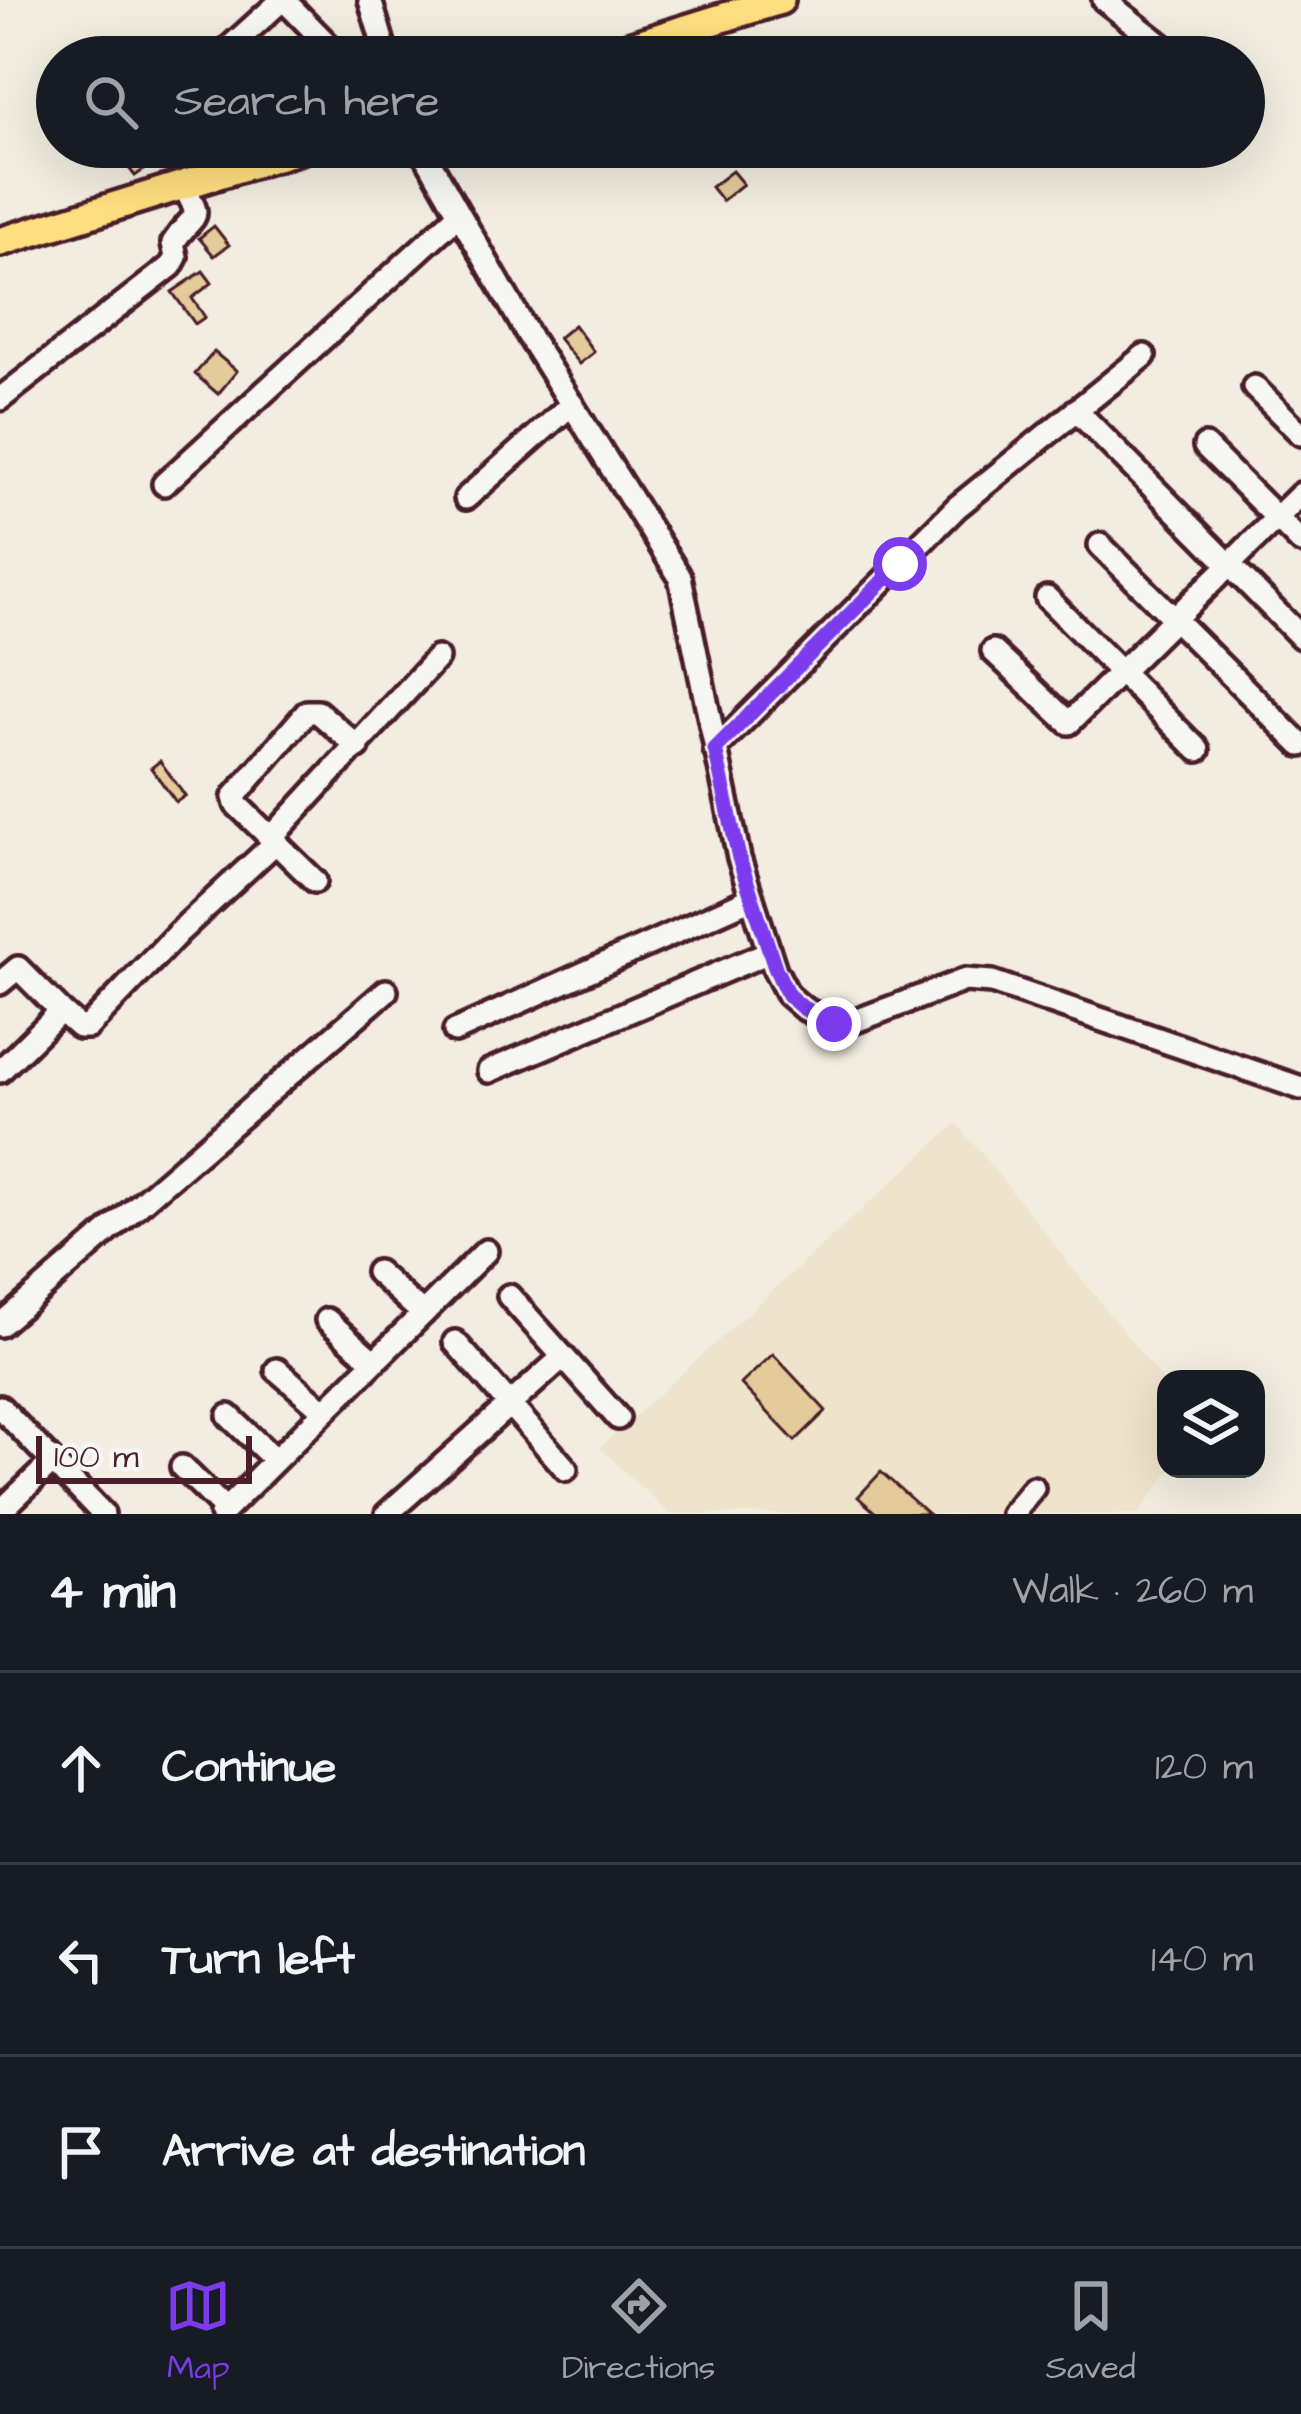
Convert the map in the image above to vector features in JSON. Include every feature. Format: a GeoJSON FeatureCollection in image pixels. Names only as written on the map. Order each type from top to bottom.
{"type":"FeatureCollection","features":[{"type":"Feature","properties":{"kind":"main road"},"geometry":{"type":"LineString","coordinates":[[664,36],[780,0]]}},
{"type":"Feature","properties":{"kind":"main road"},"geometry":{"type":"LineString","coordinates":[[0,242],[236,168]]}},
{"type":"Feature","properties":{"kind":"street"},"geometry":{"type":"LineString","coordinates":[[243,36],[283,0],[319,36]]}},
{"type":"Feature","properties":{"kind":"street"},"geometry":{"type":"LineString","coordinates":[[370,0],[381,36]]}},
{"type":"Feature","properties":{"kind":"street"},"geometry":{"type":"LineString","coordinates":[[1104,0],[1150,36]]}},
{"type":"Feature","properties":{"kind":"street"},"geometry":{"type":"LineString","coordinates":[[434,168],[680,577],[739,858],[788,995],[834,1024],[850,1023],[965,980],[992,982],[1301,1088]]}},
{"type":"Feature","properties":{"kind":"street"},"geometry":{"type":"LineString","coordinates":[[0,399],[171,266],[177,236],[197,218],[198,211],[182,184]]}},
{"type":"Feature","properties":{"kind":"street"},"geometry":{"type":"LineString","coordinates":[[164,484],[459,214]]}},
{"type":"Feature","properties":{"kind":"street"},"geometry":{"type":"LineString","coordinates":[[715,749],[956,507],[1144,356]]}},
{"type":"Feature","properties":{"kind":"street"},"geometry":{"type":"LineString","coordinates":[[1254,387],[1301,434]]}},
{"type":"Feature","properties":{"kind":"street"},"geometry":{"type":"LineString","coordinates":[[466,498],[572,404]]}},
{"type":"Feature","properties":{"kind":"street"},"geometry":{"type":"LineString","coordinates":[[1076,410],[1301,637]]}},
{"type":"Feature","properties":{"kind":"street"},"geometry":{"type":"LineString","coordinates":[[1204,446],[1301,542]]}},
{"type":"Feature","properties":{"kind":"street"},"geometry":{"type":"LineString","coordinates":[[993,651],[1069,723],[1301,494]]}},
{"type":"Feature","properties":{"kind":"street"},"geometry":{"type":"LineString","coordinates":[[1100,545],[1301,745]]}},
{"type":"Feature","properties":{"kind":"street"},"geometry":{"type":"LineString","coordinates":[[1048,598],[1198,750]]}},
{"type":"Feature","properties":{"kind":"street"},"geometry":{"type":"LineString","coordinates":[[0,982],[18,968],[79,1027],[88,1027],[272,842],[437,658]]}},
{"type":"Feature","properties":{"kind":"street"},"geometry":{"type":"LineString","coordinates":[[314,881],[234,797],[308,712],[318,712],[358,748]]}},
{"type":"Feature","properties":{"kind":"street"},"geometry":{"type":"LineString","coordinates":[[454,1031],[752,898]]}},
{"type":"Feature","properties":{"kind":"street"},"geometry":{"type":"LineString","coordinates":[[489,1071],[770,952]]}},
{"type":"Feature","properties":{"kind":"street"},"geometry":{"type":"LineString","coordinates":[[0,1325],[386,991]]}},
{"type":"Feature","properties":{"kind":"street"},"geometry":{"type":"LineString","coordinates":[[0,1071],[61,1011]]}},
{"type":"Feature","properties":{"kind":"street"},"geometry":{"type":"LineString","coordinates":[[182,1467],[223,1512],[486,1251]]}},
{"type":"Feature","properties":{"kind":"street"},"geometry":{"type":"LineString","coordinates":[[377,1272],[423,1313]]}},
{"type":"Feature","properties":{"kind":"street"},"geometry":{"type":"LineString","coordinates":[[509,1297],[618,1418]]}},
{"type":"Feature","properties":{"kind":"street"},"geometry":{"type":"LineString","coordinates":[[327,1320],[373,1360]]}},
{"type":"Feature","properties":{"kind":"street"},"geometry":{"type":"LineString","coordinates":[[455,1342],[566,1469]]}},
{"type":"Feature","properties":{"kind":"street"},"geometry":{"type":"LineString","coordinates":[[387,1514],[563,1357]]}},
{"type":"Feature","properties":{"kind":"street"},"geometry":{"type":"LineString","coordinates":[[277,1370],[323,1410]]}},
{"type":"Feature","properties":{"kind":"street"},"geometry":{"type":"LineString","coordinates":[[0,1407],[103,1514]]}},
{"type":"Feature","properties":{"kind":"street"},"geometry":{"type":"LineString","coordinates":[[229,1416],[275,1460]]}},
{"type":"Feature","properties":{"kind":"street"},"geometry":{"type":"LineString","coordinates":[[0,1511],[52,1462]]}},
{"type":"Feature","properties":{"kind":"street"},"geometry":{"type":"LineString","coordinates":[[1012,1514],[1034,1488]]}},
{"type":"Feature","properties":{"kind":"shaded area"},"geometry":{"type":"Polygon","coordinates":[[[957,1123],[1157,1374],[1157,1478],[1164,1478],[1138,1514],[670,1514],[600,1448],[957,1123]]]}},
{"type":"Feature","properties":{"kind":"building"},"geometry":{"type":"Polygon","coordinates":[[[732,171],[743,184],[722,201],[711,187],[732,171]]]}},
{"type":"Feature","properties":{"kind":"building"},"geometry":{"type":"Polygon","coordinates":[[[214,226],[229,245],[214,256],[199,238],[214,226]]]}},
{"type":"Feature","properties":{"kind":"building"},"geometry":{"type":"Polygon","coordinates":[[[203,271],[212,283],[192,298],[205,317],[195,324],[172,292],[203,271]]]}},
{"type":"Feature","properties":{"kind":"building"},"geometry":{"type":"Polygon","coordinates":[[[574,325],[594,352],[579,364],[558,338],[574,325]]]}},
{"type":"Feature","properties":{"kind":"building"},"geometry":{"type":"Polygon","coordinates":[[[214,352],[237,371],[218,394],[195,374],[214,352]]]}},
{"type":"Feature","properties":{"kind":"building"},"geometry":{"type":"Polygon","coordinates":[[[160,761],[185,796],[176,802],[151,768],[160,761]]]}},
{"type":"Feature","properties":{"kind":"building"},"geometry":{"type":"Polygon","coordinates":[[[773,1354],[826,1411],[795,1441],[741,1384],[773,1354]]]}},
{"type":"Feature","properties":{"kind":"building"},"geometry":{"type":"Polygon","coordinates":[[[881,1472],[928,1514],[877,1514],[858,1497],[881,1472]]]}},
{"type":"Feature","properties":{"kind":"route"},"geometry":{"type":"LineString","coordinates":[[834,1024],[788,995],[776,970],[739,858],[715,749],[900,564]]}}]}
